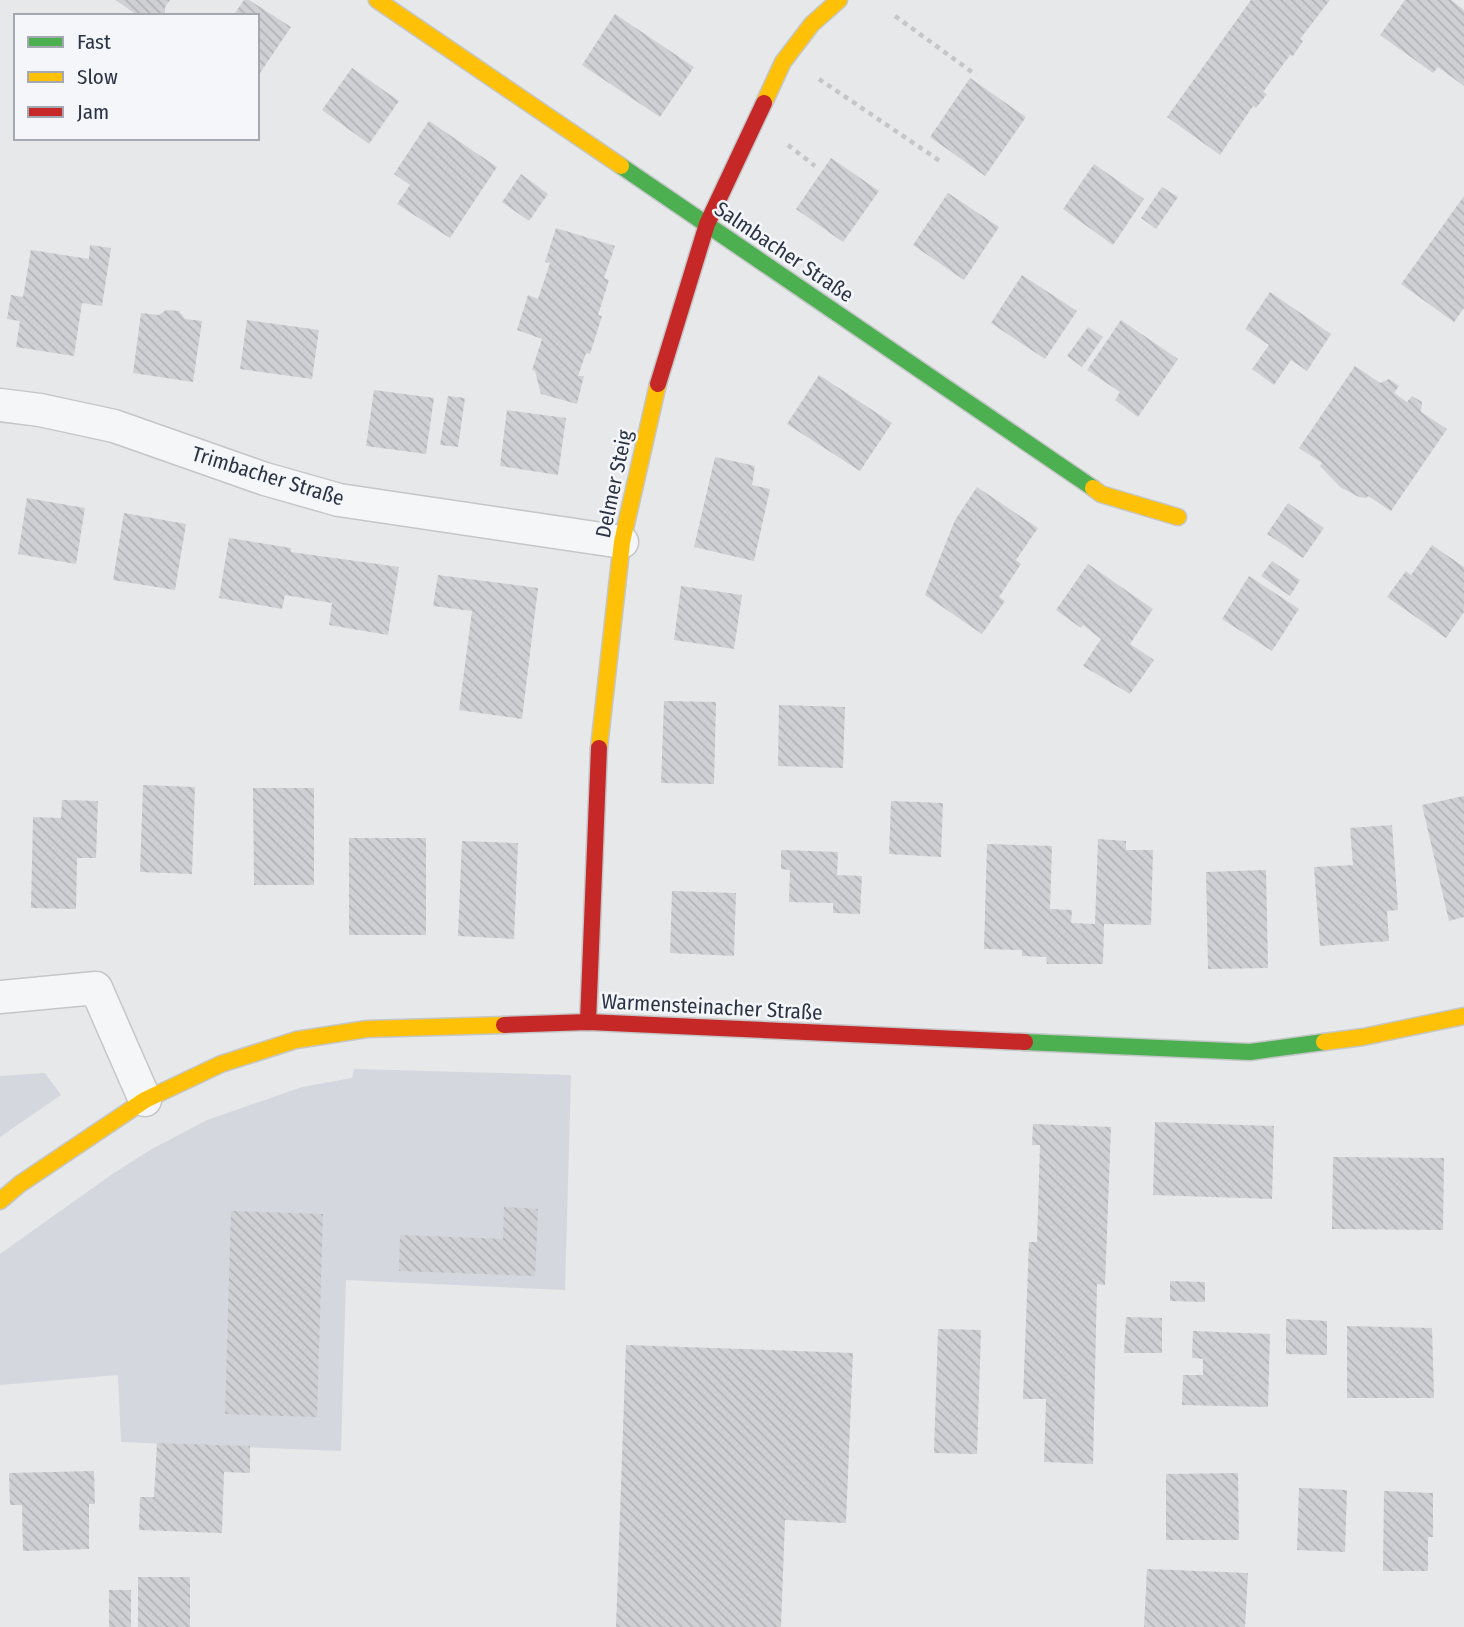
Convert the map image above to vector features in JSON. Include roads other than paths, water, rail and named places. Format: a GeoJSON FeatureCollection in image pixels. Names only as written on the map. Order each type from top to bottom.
{"type":"FeatureCollection","features":[{"type":"Feature","properties":{"kind":"street","name":"Salmbacher Straße"},"geometry":{"type":"LineString","coordinates":[[377,0],[1101,494],[1178,517]]}},
{"type":"Feature","properties":{"kind":"street","name":"Delmer Steig"},"geometry":{"type":"LineString","coordinates":[[588,1022],[598,753],[622,542],[657,386],[708,224],[783,62],[812,24],[839,0]]}},
{"type":"Feature","properties":{"kind":"street","name":"Trimbacher Straße"},"geometry":{"type":"LineString","coordinates":[[0,405],[40,410],[114,426],[265,479],[339,499],[622,542]]}},
{"type":"Feature","properties":{"kind":"street"},"geometry":{"type":"LineString","coordinates":[[0,997],[96,988],[145,1100]]}},
{"type":"Feature","properties":{"kind":"street","name":"Warmensteinacher Straße"},"geometry":{"type":"LineString","coordinates":[[0,1201],[20,1184],[145,1100],[221,1065],[296,1040],[367,1029],[588,1022],[1250,1052],[1363,1037],[1464,1016]]}}]}
